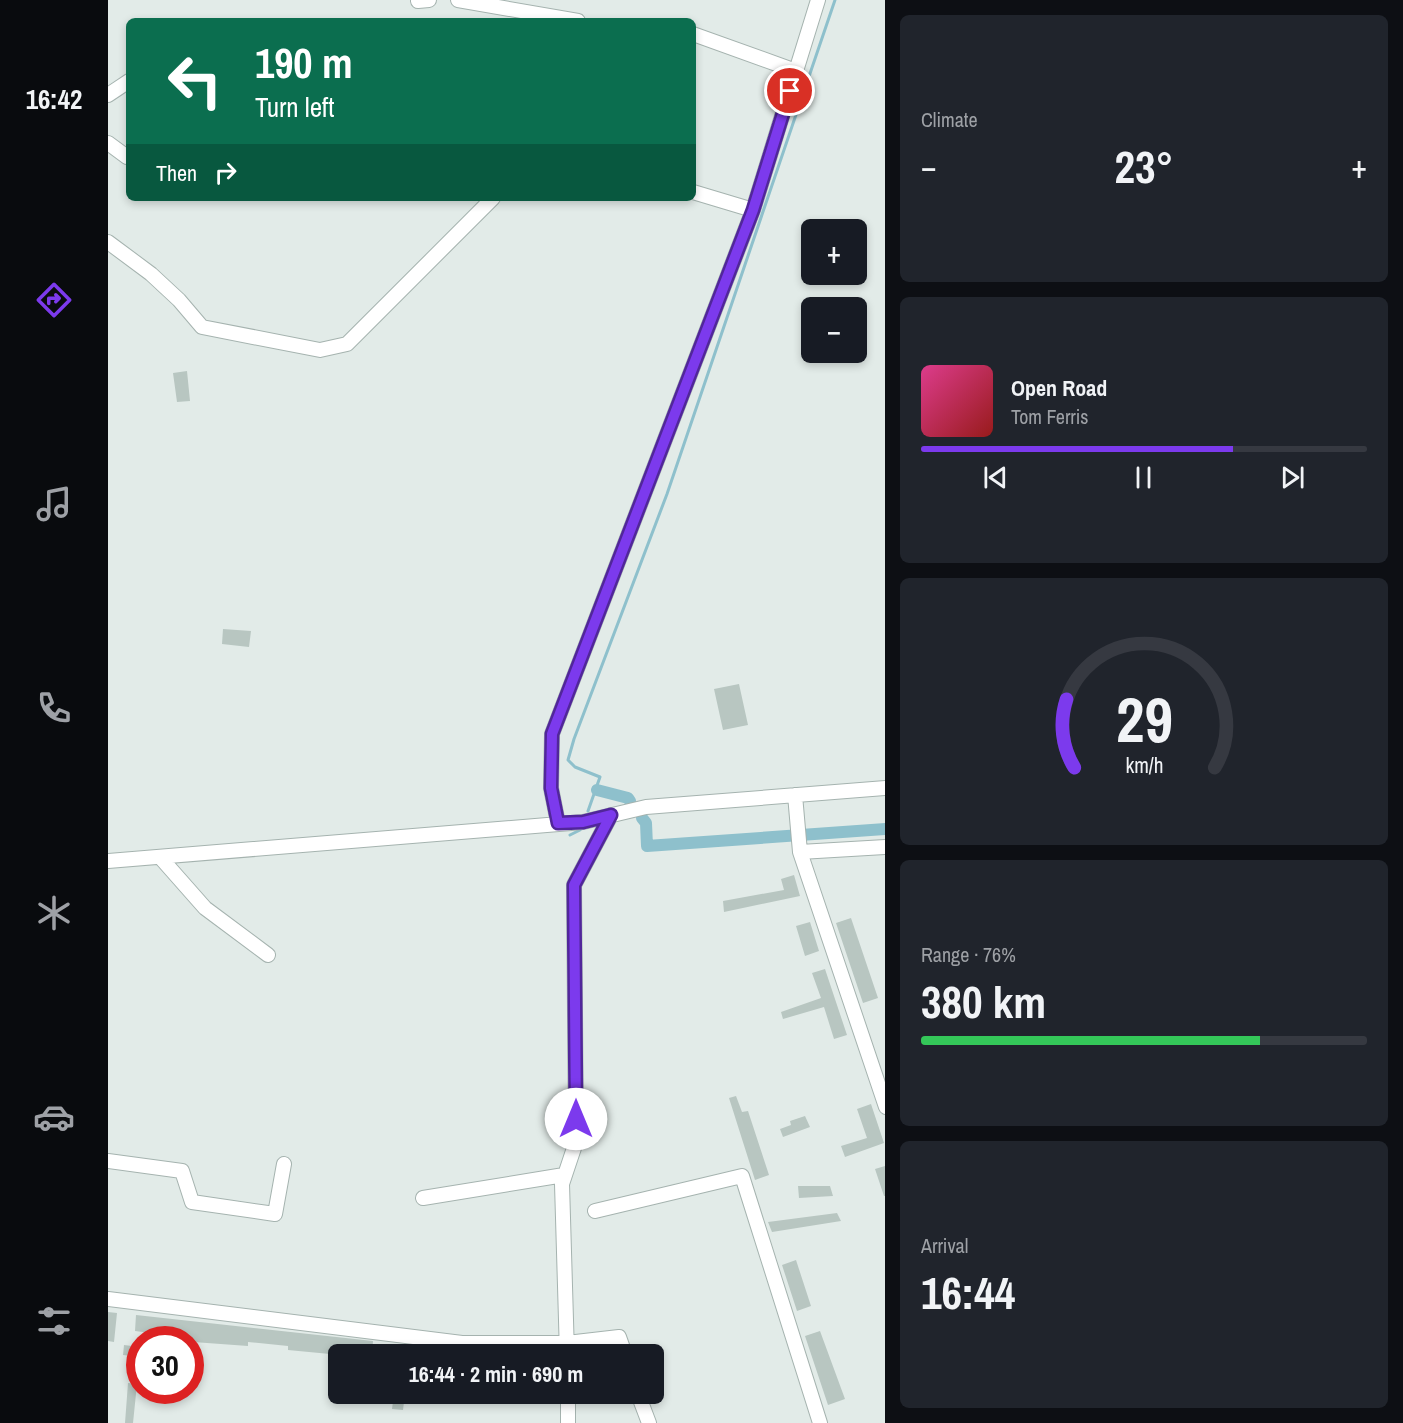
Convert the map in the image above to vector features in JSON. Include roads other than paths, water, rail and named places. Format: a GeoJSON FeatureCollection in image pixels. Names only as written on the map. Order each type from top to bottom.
{"type":"FeatureCollection","features":[{"type":"Feature","properties":{"kind":"street"},"geometry":{"type":"LineString","coordinates":[[458,0],[561,18]]}},
{"type":"Feature","properties":{"kind":"street"},"geometry":{"type":"LineString","coordinates":[[558,823],[551,788],[552,734],[753,210],[818,0]]}},
{"type":"Feature","properties":{"kind":"street"},"geometry":{"type":"LineString","coordinates":[[696,35],[796,71]]}},
{"type":"Feature","properties":{"kind":"street"},"geometry":{"type":"LineString","coordinates":[[108,95],[126,83]]}},
{"type":"Feature","properties":{"kind":"street"},"geometry":{"type":"LineString","coordinates":[[108,143],[126,156]]}},
{"type":"Feature","properties":{"kind":"street"},"geometry":{"type":"LineString","coordinates":[[696,193],[753,210]]}},
{"type":"Feature","properties":{"kind":"street"},"geometry":{"type":"LineString","coordinates":[[108,242],[172,294],[202,327],[320,350],[347,344],[490,201]]}},
{"type":"Feature","properties":{"kind":"street"},"geometry":{"type":"LineString","coordinates":[[108,861],[583,822],[646,807],[885,788]]}},
{"type":"Feature","properties":{"kind":"street"},"geometry":{"type":"LineString","coordinates":[[795,795],[800,851],[885,1107]]}},
{"type":"Feature","properties":{"kind":"street"},"geometry":{"type":"LineString","coordinates":[[567,1344],[562,1184],[576,1142],[574,885],[611,815]]}},
{"type":"Feature","properties":{"kind":"street"},"geometry":{"type":"LineString","coordinates":[[800,851],[885,847]]}},
{"type":"Feature","properties":{"kind":"street"},"geometry":{"type":"LineString","coordinates":[[160,857],[206,908],[268,955]]}},
{"type":"Feature","properties":{"kind":"street"},"geometry":{"type":"LineString","coordinates":[[108,1161],[182,1171],[192,1202],[275,1214],[284,1164]]}},
{"type":"Feature","properties":{"kind":"street"},"geometry":{"type":"LineString","coordinates":[[423,1198],[564,1175]]}},
{"type":"Feature","properties":{"kind":"street"},"geometry":{"type":"LineString","coordinates":[[595,1212],[742,1176],[820,1423]]}},
{"type":"Feature","properties":{"kind":"street"},"geometry":{"type":"LineString","coordinates":[[108,1299],[480,1344]]}},
{"type":"Feature","properties":{"kind":"street"},"geometry":{"type":"LineString","coordinates":[[589,1344],[619,1337],[621,1344]]}},
{"type":"Feature","properties":{"kind":"street"},"geometry":{"type":"LineString","coordinates":[[568,1404],[568,1423]]}},
{"type":"Feature","properties":{"kind":"street"},"geometry":{"type":"LineString","coordinates":[[642,1404],[649,1423]]}},
{"type":"Feature","properties":{"kind":"waterway"},"geometry":{"type":"LineString","coordinates":[[588,811],[600,777],[575,767],[568,760],[574,739],[667,494],[835,0]]}},
{"type":"Feature","properties":{"kind":"waterway"},"geometry":{"type":"LineString","coordinates":[[597,790],[628,798],[630,801]]}},
{"type":"Feature","properties":{"kind":"waterway"},"geometry":{"type":"LineString","coordinates":[[642,818],[646,823],[647,846],[885,829]]}},
{"type":"Feature","properties":{"kind":"waterway"},"geometry":{"type":"LineString","coordinates":[[570,835],[580,830]]}}]}
